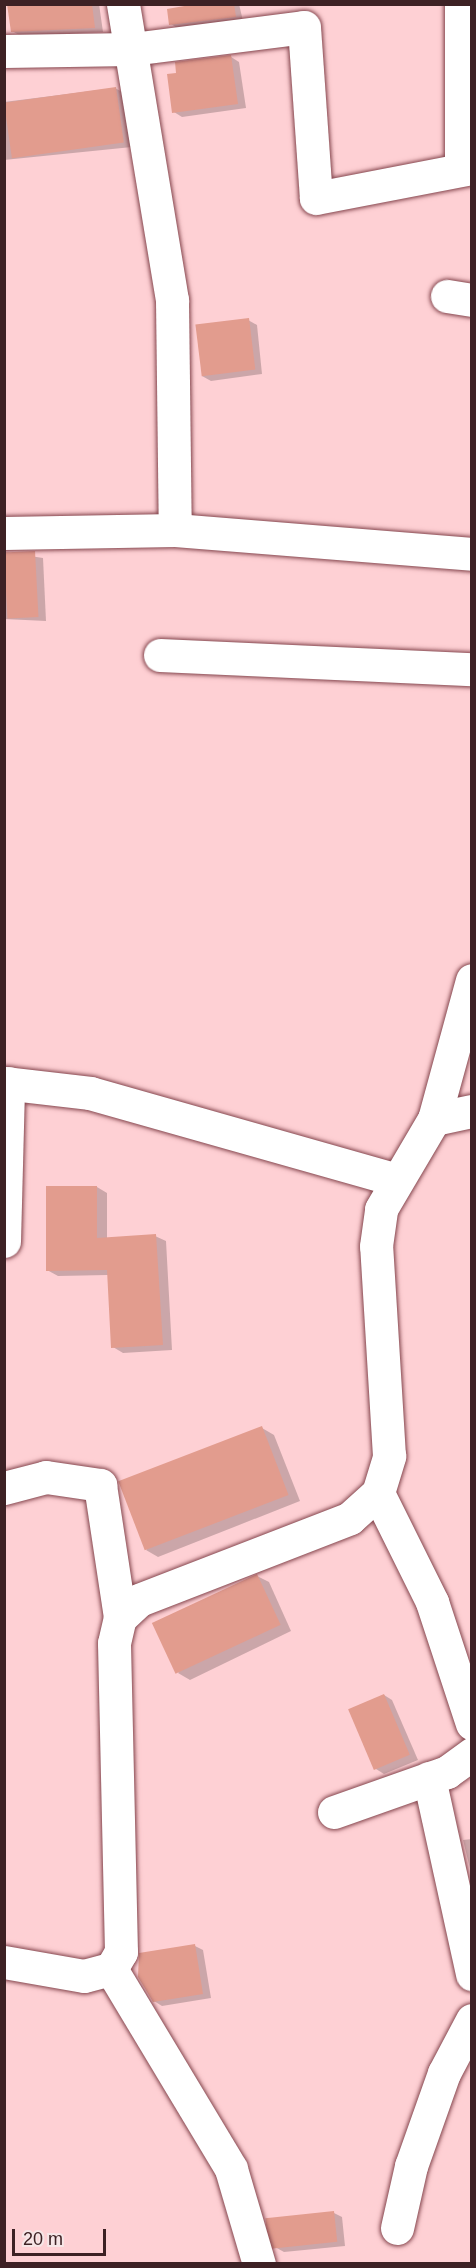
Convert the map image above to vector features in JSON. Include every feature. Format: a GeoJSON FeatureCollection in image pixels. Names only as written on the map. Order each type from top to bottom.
{"type":"FeatureCollection","features":[{"type":"Feature","properties":{"kind":"street"},"geometry":{"type":"LineString","coordinates":[[123,4],[172,300],[175,530]]}},
{"type":"Feature","properties":{"kind":"street"},"geometry":{"type":"LineString","coordinates":[[4,51],[132,49],[304,27],[316,198],[466,169],[461,4]]}},
{"type":"Feature","properties":{"kind":"street"},"geometry":{"type":"LineString","coordinates":[[4,533],[175,530],[471,554]]}},
{"type":"Feature","properties":{"kind":"street"},"geometry":{"type":"LineString","coordinates":[[160,655],[471,669]]}},
{"type":"Feature","properties":{"kind":"street"},"geometry":{"type":"LineString","coordinates":[[120,1618],[139,1600],[350,1518],[378,1493],[388,1456],[376,1246],[381,1209],[394,1179],[434,1119],[471,980]]}},
{"type":"Feature","properties":{"kind":"street"},"geometry":{"type":"LineString","coordinates":[[4,1241],[6,1083],[90,1093],[394,1179]]}},
{"type":"Feature","properties":{"kind":"street"},"geometry":{"type":"LineString","coordinates":[[434,1119],[471,1111]]}},
{"type":"Feature","properties":{"kind":"street"},"geometry":{"type":"LineString","coordinates":[[4,1488],[46,1477],[100,1485],[120,1618],[114,1643],[123,1930],[111,1969],[231,2169],[259,2264]]}},
{"type":"Feature","properties":{"kind":"street"},"geometry":{"type":"LineString","coordinates":[[378,1493],[432,1602],[471,1724]]}},
{"type":"Feature","properties":{"kind":"street"},"geometry":{"type":"LineString","coordinates":[[334,1812],[429,1778],[471,1754]]}},
{"type":"Feature","properties":{"kind":"street"},"geometry":{"type":"LineString","coordinates":[[429,1778],[471,1974]]}},
{"type":"Feature","properties":{"kind":"street"},"geometry":{"type":"LineString","coordinates":[[4,1962],[84,1976],[111,1969]]}},
{"type":"Feature","properties":{"kind":"street"},"geometry":{"type":"LineString","coordinates":[[397,2228],[411,2166],[444,2073],[471,2020]]}},
{"type":"Feature","properties":{"kind":"building"},"geometry":{"type":"Polygon","coordinates":[[[7,4],[92,4],[95,28],[11,32],[7,4]]]}},
{"type":"Feature","properties":{"kind":"building"},"geometry":{"type":"Polygon","coordinates":[[[196,4],[234,4],[236,17],[169,25],[167,9],[196,4]]]}},
{"type":"Feature","properties":{"kind":"building"},"geometry":{"type":"Polygon","coordinates":[[[231,55],[238,104],[172,113],[167,74],[176,73],[175,62],[231,55]]]}},
{"type":"Feature","properties":{"kind":"building"},"geometry":{"type":"Polygon","coordinates":[[[116,87],[124,142],[12,158],[4,103],[116,87]]]}},
{"type":"Feature","properties":{"kind":"building"},"geometry":{"type":"Polygon","coordinates":[[[249,318],[255,370],[202,376],[195,325],[249,318]]]}},
{"type":"Feature","properties":{"kind":"building"},"geometry":{"type":"Polygon","coordinates":[[[35,551],[38,617],[7,619],[4,553],[35,551]]]}},
{"type":"Feature","properties":{"kind":"building"},"geometry":{"type":"Polygon","coordinates":[[[46,1186],[97,1186],[97,1238],[156,1234],[163,1345],[111,1348],[107,1270],[46,1271],[46,1186]]]}},
{"type":"Feature","properties":{"kind":"building"},"geometry":{"type":"Polygon","coordinates":[[[262,1426],[289,1495],[145,1550],[118,1481],[262,1426]]]}},
{"type":"Feature","properties":{"kind":"building"},"geometry":{"type":"Polygon","coordinates":[[[257,1574],[281,1625],[176,1674],[152,1623],[257,1574]]]}},
{"type":"Feature","properties":{"kind":"building"},"geometry":{"type":"Polygon","coordinates":[[[384,1694],[410,1755],[374,1770],[348,1709],[384,1694]]]}},
{"type":"Feature","properties":{"kind":"building"},"geometry":{"type":"Polygon","coordinates":[[[195,1944],[203,1994],[153,2002],[138,1977],[139,1953],[195,1944]]]}},
{"type":"Feature","properties":{"kind":"building"},"geometry":{"type":"Polygon","coordinates":[[[334,2211],[337,2242],[269,2249],[265,2218],[334,2211]]]}}]}
